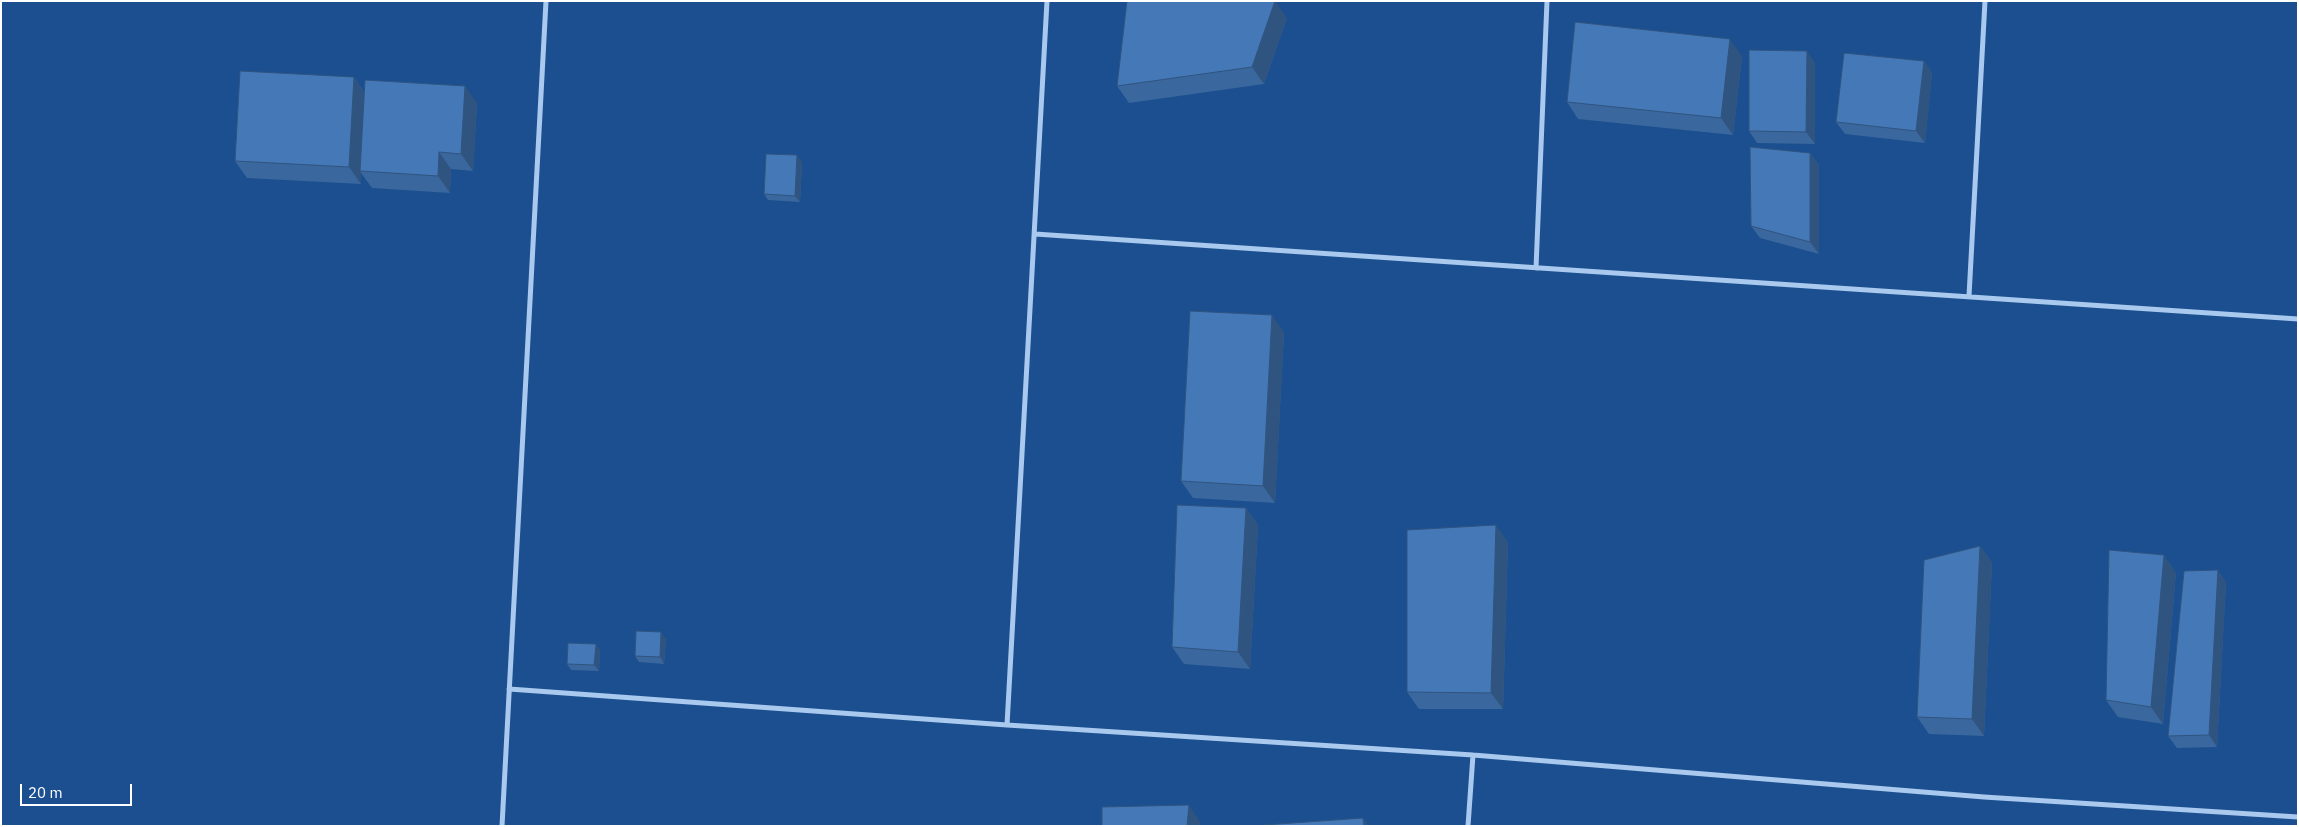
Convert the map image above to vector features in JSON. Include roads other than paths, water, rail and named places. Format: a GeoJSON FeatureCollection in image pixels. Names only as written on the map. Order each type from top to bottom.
{"type":"FeatureCollection","features":[{"type":"Feature","properties":{"kind":"street"},"geometry":{"type":"LineString","coordinates":[[502,826],[546,1]]}},
{"type":"Feature","properties":{"kind":"street"},"geometry":{"type":"LineString","coordinates":[[1007,725],[1047,1]]}},
{"type":"Feature","properties":{"kind":"street"},"geometry":{"type":"LineString","coordinates":[[1536,268],[1547,1]]}},
{"type":"Feature","properties":{"kind":"street"},"geometry":{"type":"LineString","coordinates":[[1969,296],[1985,1]]}},
{"type":"Feature","properties":{"kind":"street"},"geometry":{"type":"LineString","coordinates":[[1035,234],[2298,318]]}},
{"type":"Feature","properties":{"kind":"street"},"geometry":{"type":"LineString","coordinates":[[509,689],[1007,725],[1473,755],[1984,797],[2298,817]]}},
{"type":"Feature","properties":{"kind":"street"},"geometry":{"type":"LineString","coordinates":[[1468,826],[1473,755]]}}]}
